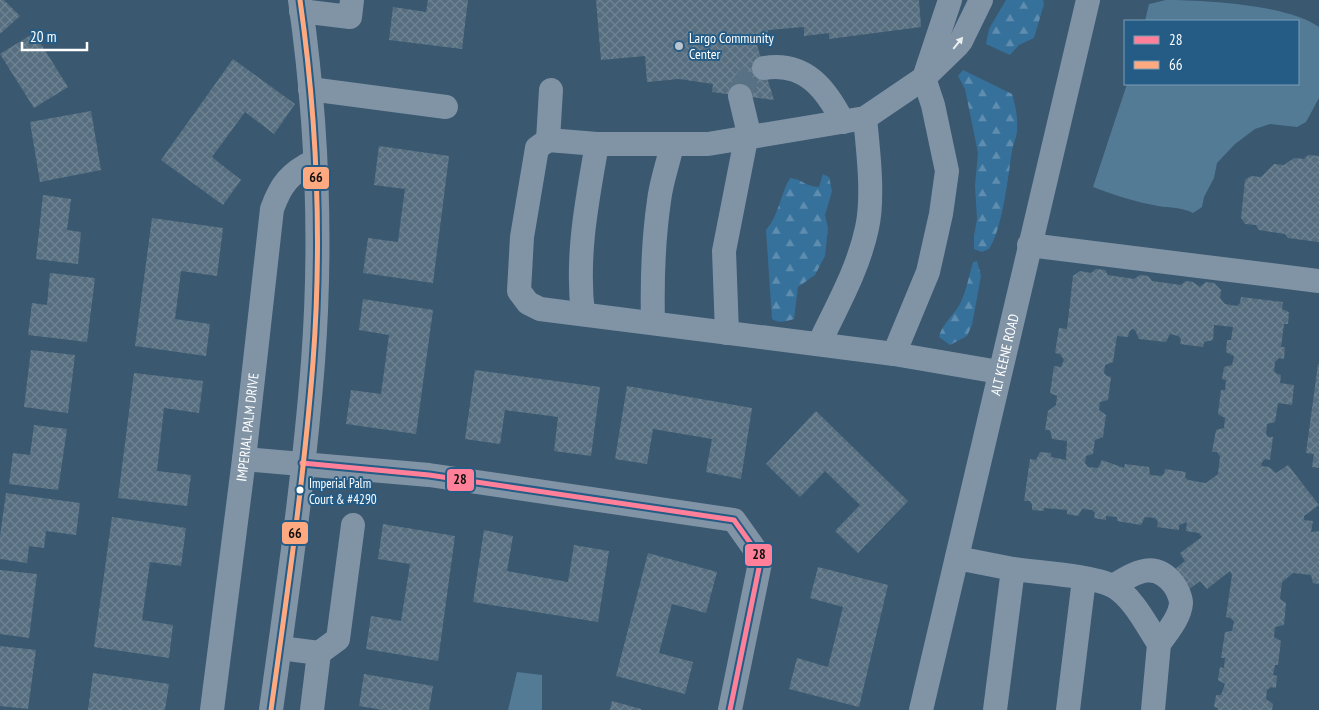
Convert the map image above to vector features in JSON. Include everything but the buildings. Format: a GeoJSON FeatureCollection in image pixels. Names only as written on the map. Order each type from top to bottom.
{"type":"FeatureCollection","features":[{"type":"Feature","properties":{"kind":"street"},"geometry":{"type":"LineString","coordinates":[[271,710],[302,463],[315,319],[314,161],[310,89],[300,6],[350,17],[352,0]]}},
{"type":"Feature","properties":{"kind":"street"},"geometry":{"type":"LineString","coordinates":[[894,354],[928,272],[941,214],[947,171],[933,105],[924,78],[950,0]]}},
{"type":"Feature","properties":{"kind":"street"},"geometry":{"type":"LineString","coordinates":[[981,0],[961,41],[924,78],[854,120],[748,139],[672,145],[597,144],[558,139],[548,140],[537,148],[522,237],[519,291],[528,303],[540,309],[894,354],[999,372]]}},
{"type":"Feature","properties":{"kind":"street","name":"ALT KEENE ROAD"},"geometry":{"type":"LineString","coordinates":[[921,710],[1088,0]]}},
{"type":"Feature","properties":{"kind":"street"},"geometry":{"type":"LineString","coordinates":[[764,68],[778,66],[798,70],[814,81],[854,120],[870,165],[868,226],[855,269],[819,344]]}},
{"type":"Feature","properties":{"kind":"street"},"geometry":{"type":"LineString","coordinates":[[310,89],[446,107]]}},
{"type":"Feature","properties":{"kind":"street"},"geometry":{"type":"LineString","coordinates":[[548,140],[551,90]]}},
{"type":"Feature","properties":{"kind":"street"},"geometry":{"type":"LineString","coordinates":[[727,332],[724,250],[748,139],[740,96]]}},
{"type":"Feature","properties":{"kind":"street"},"geometry":{"type":"LineString","coordinates":[[583,314],[580,295],[582,242],[597,144]]}},
{"type":"Feature","properties":{"kind":"street"},"geometry":{"type":"LineString","coordinates":[[653,324],[652,269],[654,238],[659,199],[672,145]]}},
{"type":"Feature","properties":{"kind":"street","name":"IMPERIAL PALM DRIVE"},"geometry":{"type":"LineString","coordinates":[[212,710],[244,459],[272,209],[285,182],[296,171],[314,161]]}},
{"type":"Feature","properties":{"kind":"street"},"geometry":{"type":"LineString","coordinates":[[1029,245],[1319,281]]}},
{"type":"Feature","properties":{"kind":"street"},"geometry":{"type":"LineString","coordinates":[[244,459],[429,475],[734,520],[761,558],[730,710]]}},
{"type":"Feature","properties":{"kind":"street"},"geometry":{"type":"LineString","coordinates":[[280,648],[319,653],[338,639],[353,525]]}},
{"type":"Feature","properties":{"kind":"street"},"geometry":{"type":"LineString","coordinates":[[957,558],[1013,569],[1084,579],[1113,586],[1123,594],[1159,644]]}},
{"type":"Feature","properties":{"kind":"street"},"geometry":{"type":"LineString","coordinates":[[995,710],[1013,569]]}},
{"type":"Feature","properties":{"kind":"street"},"geometry":{"type":"LineString","coordinates":[[1113,586],[1137,572],[1152,570],[1166,575],[1176,588],[1181,602],[1176,618],[1159,644],[1152,710]]}},
{"type":"Feature","properties":{"kind":"street"},"geometry":{"type":"LineString","coordinates":[[1068,710],[1084,579]]}},
{"type":"Feature","properties":{"kind":"street"},"geometry":{"type":"LineString","coordinates":[[312,710],[319,653]]}},
{"type":"Feature","properties":{"kind":"green space"},"geometry":{"type":"Polygon","coordinates":[[[1006,0],[1043,0],[1044,4],[1034,38],[1019,45],[1010,55],[986,44],[989,29],[1006,0]]]}},
{"type":"Feature","properties":{"kind":"green space"},"geometry":{"type":"Polygon","coordinates":[[[963,70],[1012,94],[1016,108],[1017,132],[1012,148],[1007,187],[998,228],[989,249],[982,252],[974,249],[977,219],[975,186],[978,153],[965,89],[958,76],[963,70]]]}},
{"type":"Feature","properties":{"kind":"green space"},"geometry":{"type":"Polygon","coordinates":[[[823,174],[829,177],[832,191],[825,215],[828,228],[825,256],[815,275],[798,287],[794,319],[783,322],[777,321],[772,319],[766,230],[774,218],[790,178],[797,179],[810,186],[819,187],[823,174]]]}},
{"type":"Feature","properties":{"kind":"green space"},"geometry":{"type":"Polygon","coordinates":[[[977,261],[981,276],[972,325],[967,336],[950,345],[939,337],[940,332],[960,304],[973,262],[977,261]]]}},
{"type":"Feature","properties":{"kind":"shaded area"},"geometry":{"type":"Polygon","coordinates":[[[1166,0],[1246,5],[1288,14],[1319,27],[1319,98],[1306,122],[1297,127],[1270,124],[1255,129],[1235,144],[1217,163],[1214,178],[1204,197],[1202,207],[1193,213],[1133,200],[1093,187],[1127,85],[1299,85],[1299,20],[1145,20],[1149,4],[1166,0]]]}},
{"type":"Feature","properties":{"kind":"shaded area"},"geometry":{"type":"Polygon","coordinates":[[[517,672],[542,675],[542,710],[508,710],[517,672]]]}},
{"type":"Feature","properties":{"kind":"tunnel"},"geometry":{"type":"LineString","coordinates":[[740,96],[743,86],[748,79],[764,68]]}},
{"type":"Feature","properties":{"kind":"transit line","name":"66"},"geometry":{"type":"LineString","coordinates":[[271,710],[300,493],[316,317],[317,226],[314,135],[300,0]]}},
{"type":"Feature","properties":{"kind":"transit line","name":"28"},"geometry":{"type":"LineString","coordinates":[[302,463],[429,475],[734,520],[761,558],[730,710]]}},
{"type":"Feature","properties":{"kind":"place","name":"Largo Community Center"},"geometry":{"type":"Point","coordinates":[679,46]}},
{"type":"Feature","properties":{"kind":"place","name":"Imperial Palm Court & #4290"},"geometry":{"type":"Point","coordinates":[300,490]}}]}
